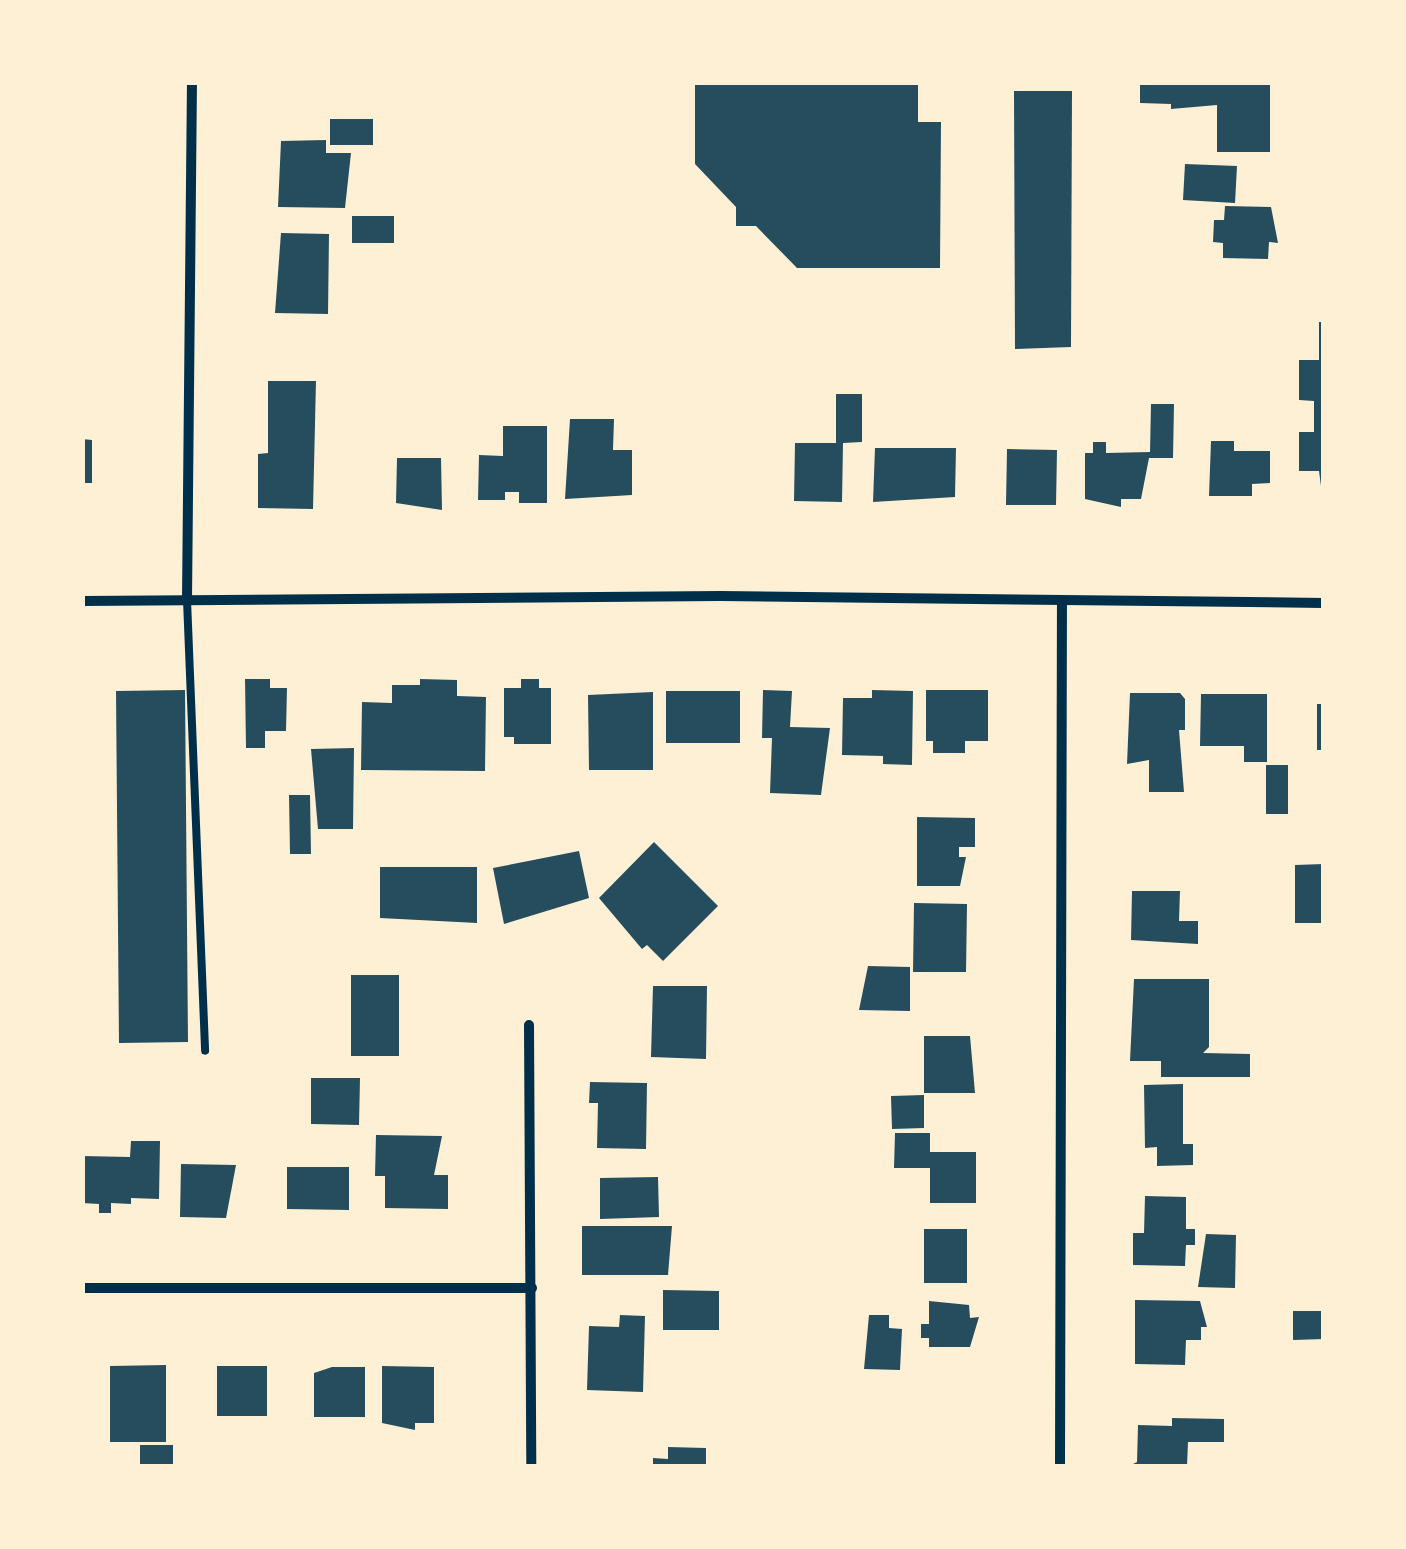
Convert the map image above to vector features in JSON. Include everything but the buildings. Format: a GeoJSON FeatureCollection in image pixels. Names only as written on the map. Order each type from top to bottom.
{"type":"FeatureCollection","features":[{"type":"Feature","properties":{"kind":"street"},"geometry":{"type":"LineString","coordinates":[[187,600],[192,82]]}},
{"type":"Feature","properties":{"kind":"street"},"geometry":{"type":"LineString","coordinates":[[82,601],[720,596],[1324,603]]}},
{"type":"Feature","properties":{"kind":"street"},"geometry":{"type":"LineString","coordinates":[[1060,1466],[1062,602]]}},
{"type":"Feature","properties":{"kind":"street"},"geometry":{"type":"LineString","coordinates":[[529,1025],[531,1466]]}},
{"type":"Feature","properties":{"kind":"street"},"geometry":{"type":"LineString","coordinates":[[82,1288],[532,1288]]}},
{"type":"Feature","properties":{"kind":"lane"},"geometry":{"type":"LineString","coordinates":[[187,600],[204,1051]]}}]}
